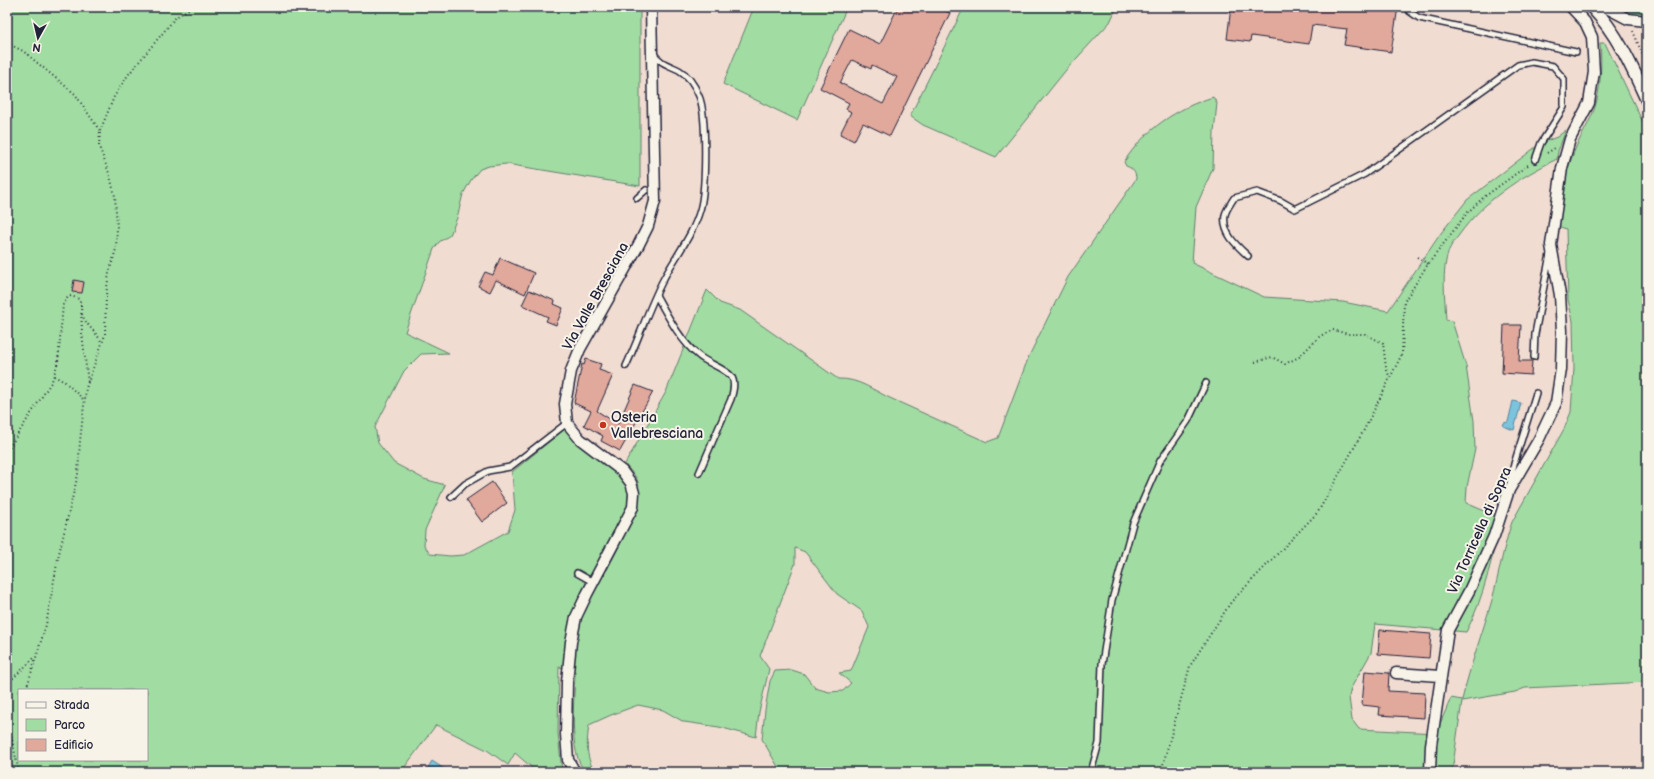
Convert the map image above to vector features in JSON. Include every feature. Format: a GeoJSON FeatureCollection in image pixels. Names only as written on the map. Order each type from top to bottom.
{"type":"FeatureCollection","features":[{"type":"Feature","properties":{"kind":"street","name":"Via Valle Bresciana"},"geometry":{"type":"LineString","coordinates":[[567,424],[565,404],[571,371],[580,349],[648,226],[655,202],[651,7]]}},
{"type":"Feature","properties":{"kind":"street","name":"Via Torricella di Sopra"},"geometry":{"type":"LineString","coordinates":[[1430,772],[1431,745],[1448,630],[1469,592],[1494,536],[1508,490],[1539,439],[1556,403],[1561,369],[1562,331],[1560,295],[1551,245],[1562,168],[1570,139],[1589,103],[1594,72],[1592,37],[1585,22],[1571,7]]}},
{"type":"Feature","properties":{"kind":"street"},"geometry":{"type":"LineString","coordinates":[[1592,7],[1605,21],[1620,44],[1647,100]]}},
{"type":"Feature","properties":{"kind":"street"},"geometry":{"type":"LineString","coordinates":[[1605,7],[1628,18],[1647,21]]}},
{"type":"Feature","properties":{"kind":"street"},"geometry":{"type":"LineString","coordinates":[[567,424],[580,439],[622,470],[631,483],[634,493],[633,507],[576,617],[571,642],[567,682],[566,734],[568,760],[575,772]]}},
{"type":"Feature","properties":{"kind":"street"},"geometry":{"type":"LineString","coordinates":[[1396,673],[1440,676]]}},
{"type":"Feature","properties":{"kind":"lane"},"geometry":{"type":"LineString","coordinates":[[1409,7],[1409,11],[1419,18],[1576,52]]}},
{"type":"Feature","properties":{"kind":"lane"},"geometry":{"type":"LineString","coordinates":[[626,366],[662,281],[700,212],[704,184],[704,138],[700,97],[689,78],[680,71],[660,61],[651,50]]}},
{"type":"Feature","properties":{"kind":"lane"},"geometry":{"type":"LineString","coordinates":[[1248,256],[1234,243],[1225,228],[1225,214],[1234,198],[1257,192],[1281,200],[1296,209],[1365,174],[1518,65],[1532,62],[1553,66],[1564,79],[1564,107],[1541,143],[1535,160]]}},
{"type":"Feature","properties":{"kind":"lane"},"geometry":{"type":"LineString","coordinates":[[637,198],[646,190]]}},
{"type":"Feature","properties":{"kind":"lane"},"geometry":{"type":"LineString","coordinates":[[1534,357],[1535,334],[1551,245]]}},
{"type":"Feature","properties":{"kind":"lane"},"geometry":{"type":"LineString","coordinates":[[656,295],[670,320],[699,356],[731,376],[733,382],[734,389],[699,473]]}},
{"type":"Feature","properties":{"kind":"lane"},"geometry":{"type":"LineString","coordinates":[[1091,772],[1099,742],[1102,664],[1112,600],[1133,523],[1160,461],[1188,421],[1206,383]]}},
{"type":"Feature","properties":{"kind":"lane"},"geometry":{"type":"LineString","coordinates":[[1508,490],[1514,464],[1536,393]]}},
{"type":"Feature","properties":{"kind":"lane"},"geometry":{"type":"LineString","coordinates":[[452,497],[466,484],[488,471],[510,467],[567,424]]}},
{"type":"Feature","properties":{"kind":"lane"},"geometry":{"type":"LineString","coordinates":[[577,574],[593,582]]}},
{"type":"Feature","properties":{"kind":"path"},"geometry":{"type":"LineString","coordinates":[[26,689],[46,624],[58,558],[78,474],[85,400],[88,384],[105,335],[106,295],[109,273],[116,249],[117,228],[115,196],[110,176],[99,146],[100,131],[114,97],[128,74],[176,17],[192,7]]}},
{"type":"Feature","properties":{"kind":"path"},"geometry":{"type":"LineString","coordinates":[[1628,18],[1647,66]]}},
{"type":"Feature","properties":{"kind":"path"},"geometry":{"type":"LineString","coordinates":[[7,43],[23,51],[75,94],[100,131]]}},
{"type":"Feature","properties":{"kind":"path"},"geometry":{"type":"LineString","coordinates":[[1161,772],[1190,666],[1231,602],[1318,512],[1364,430],[1402,354],[1404,302],[1428,264],[1467,213],[1484,197],[1535,160],[1570,139]]}},
{"type":"Feature","properties":{"kind":"path"},"geometry":{"type":"LineString","coordinates":[[1418,257],[1428,264]]}},
{"type":"Feature","properties":{"kind":"path"},"geometry":{"type":"LineString","coordinates":[[7,451],[40,402],[54,376],[58,362],[63,304],[68,297],[75,297],[79,299],[81,304],[82,333],[88,384]]}},
{"type":"Feature","properties":{"kind":"path"},"geometry":{"type":"LineString","coordinates":[[81,312],[86,324],[97,333],[102,343]]}},
{"type":"Feature","properties":{"kind":"path"},"geometry":{"type":"LineString","coordinates":[[1255,362],[1272,357],[1286,364],[1299,356],[1320,336],[1333,330],[1348,334],[1366,334],[1383,343],[1386,368],[1390,379]]}},
{"type":"Feature","properties":{"kind":"path"},"geometry":{"type":"LineString","coordinates":[[54,376],[65,382],[85,400]]}},
{"type":"Feature","properties":{"kind":"path"},"geometry":{"type":"LineString","coordinates":[[7,684],[36,657]]}},
{"type":"Feature","properties":{"kind":"path"},"geometry":{"type":"LineString","coordinates":[[7,725],[10,730],[18,768]]}},
{"type":"Feature","properties":{"kind":"path"},"geometry":{"type":"LineString","coordinates":[[18,772],[19,761]]}},
{"type":"Feature","properties":{"kind":"green space"},"geometry":{"type":"Polygon","coordinates":[[[7,7],[640,7],[640,186],[506,164],[489,166],[480,169],[471,180],[463,194],[457,218],[450,235],[439,242],[434,249],[405,332],[449,353],[421,354],[404,371],[375,427],[378,443],[394,463],[424,479],[445,485],[425,530],[424,545],[430,554],[450,556],[464,555],[508,531],[515,510],[512,472],[566,428],[625,477],[630,494],[628,507],[601,563],[607,570],[633,514],[639,491],[637,479],[625,464],[666,392],[707,290],[720,303],[740,310],[838,379],[846,379],[860,383],[987,442],[998,438],[1029,356],[1068,277],[1136,179],[1133,171],[1126,166],[1124,162],[1132,150],[1152,130],[1163,121],[1187,107],[1213,97],[1217,103],[1214,132],[1213,168],[1196,207],[1192,263],[1264,297],[1343,302],[1388,311],[1441,233],[1467,200],[1541,143],[1557,137],[1566,130],[1558,151],[1557,159],[1516,182],[1479,211],[1450,248],[1445,267],[1444,284],[1446,320],[1452,321],[1466,366],[1474,421],[1475,449],[1467,487],[1466,503],[1501,518],[1495,546],[1478,605],[1466,632],[1375,624],[1371,653],[1351,688],[1349,697],[1352,720],[1359,729],[1436,733],[1451,698],[1462,700],[1472,662],[1492,600],[1512,522],[1564,429],[1571,412],[1574,368],[1573,321],[1568,300],[1566,229],[1558,226],[1566,174],[1576,146],[1595,107],[1601,70],[1600,43],[1605,43],[1647,131],[1647,682],[1525,688],[1515,692],[1462,701],[1452,772],[781,772],[762,739],[770,681],[775,671],[792,670],[804,674],[815,688],[829,692],[843,691],[851,683],[839,673],[851,671],[869,627],[862,611],[837,594],[805,552],[795,548],[795,564],[760,656],[769,669],[759,712],[756,737],[719,727],[684,722],[663,710],[638,705],[589,725],[587,742],[591,765],[594,770],[606,768],[615,772],[586,772],[580,764],[574,739],[573,709],[575,671],[559,667],[558,733],[562,772],[537,772],[515,753],[508,765],[487,750],[436,725],[404,768],[409,772],[7,772],[7,7]]]}},
{"type":"Feature","properties":{"kind":"green space"},"geometry":{"type":"Polygon","coordinates":[[[754,7],[847,7],[797,120],[723,84],[754,7]]]}},
{"type":"Feature","properties":{"kind":"green space"},"geometry":{"type":"Polygon","coordinates":[[[964,7],[1117,7],[1110,22],[1066,70],[996,157],[923,125],[910,116],[964,7]]]}},
{"type":"Feature","properties":{"kind":"green space"},"geometry":{"type":"Polygon","coordinates":[[[1612,7],[1647,7],[1647,14],[1637,16],[1612,7]]]}},
{"type":"Feature","properties":{"kind":"water"},"geometry":{"type":"Polygon","coordinates":[[[1513,401],[1521,403],[1514,430],[1503,426],[1504,423],[1508,422],[1513,401]]]}},
{"type":"Feature","properties":{"kind":"water"},"geometry":{"type":"Polygon","coordinates":[[[432,761],[449,772],[426,771],[432,761]]]}},
{"type":"Feature","properties":{"kind":"building"},"geometry":{"type":"Polygon","coordinates":[[[898,7],[938,7],[950,13],[890,136],[863,123],[854,141],[840,134],[851,112],[846,109],[849,103],[820,88],[849,29],[880,44],[898,7]],[[852,60],[840,83],[883,104],[897,77],[872,65],[871,69],[852,60]]]}},
{"type":"Feature","properties":{"kind":"building"},"geometry":{"type":"Polygon","coordinates":[[[1231,7],[1398,7],[1391,52],[1344,45],[1347,29],[1312,25],[1309,44],[1251,36],[1250,42],[1227,39],[1231,7]]]}},
{"type":"Feature","properties":{"kind":"building"},"geometry":{"type":"Polygon","coordinates":[[[500,258],[534,273],[525,294],[496,280],[490,292],[478,286],[485,272],[493,275],[500,258]]]}},
{"type":"Feature","properties":{"kind":"building"},"geometry":{"type":"Polygon","coordinates":[[[74,280],[84,282],[82,293],[72,292],[74,280]]]}},
{"type":"Feature","properties":{"kind":"building"},"geometry":{"type":"Polygon","coordinates":[[[529,290],[555,301],[554,304],[563,308],[556,325],[546,321],[548,317],[522,305],[529,290]]]}},
{"type":"Feature","properties":{"kind":"building"},"geometry":{"type":"Polygon","coordinates":[[[1504,325],[1521,325],[1519,361],[1532,361],[1531,375],[1502,373],[1504,325]]]}},
{"type":"Feature","properties":{"kind":"building"},"geometry":{"type":"Polygon","coordinates":[[[586,359],[601,364],[599,370],[613,375],[597,411],[618,424],[635,385],[653,392],[620,451],[601,441],[603,436],[584,425],[591,411],[574,403],[582,364],[584,365],[586,359]]]}},
{"type":"Feature","properties":{"kind":"building"},"geometry":{"type":"Polygon","coordinates":[[[492,482],[507,503],[482,522],[466,500],[492,482]]]}},
{"type":"Feature","properties":{"kind":"building"},"geometry":{"type":"Polygon","coordinates":[[[1380,630],[1431,634],[1429,658],[1378,654],[1380,630]]]}},
{"type":"Feature","properties":{"kind":"building"},"geometry":{"type":"Polygon","coordinates":[[[1365,671],[1389,673],[1388,691],[1425,693],[1424,718],[1379,715],[1380,707],[1362,705],[1365,671]]]}},
{"type":"Feature","properties":{"kind":"place","name":"Osteria Vallebresciana"},"geometry":{"type":"Point","coordinates":[603,425]}}]}
